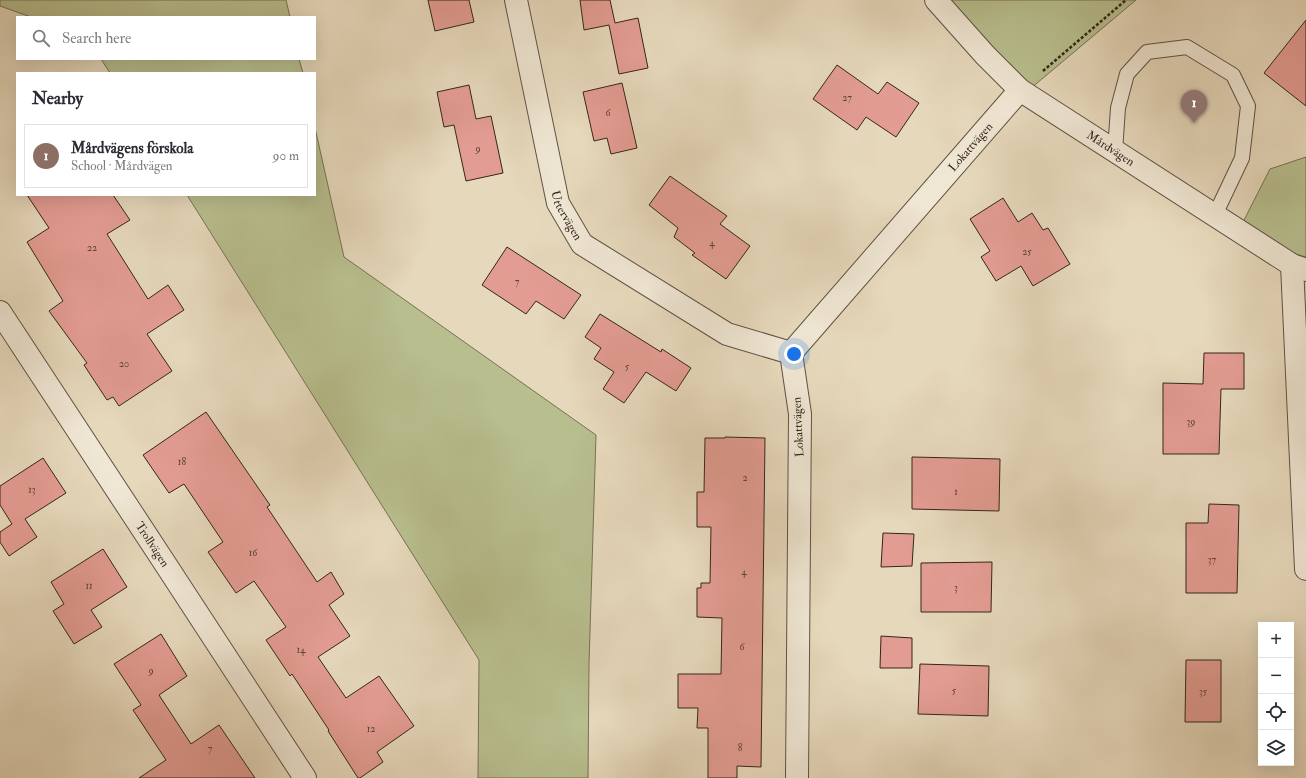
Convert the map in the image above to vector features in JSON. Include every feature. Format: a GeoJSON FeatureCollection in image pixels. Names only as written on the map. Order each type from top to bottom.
{"type":"FeatureCollection","features":[{"type":"Feature","properties":{"kind":"street","name":"Uttervägen"},"geometry":{"type":"LineString","coordinates":[[516,0],[558,203],[582,244],[727,334],[790,353]]}},
{"type":"Feature","properties":{"kind":"street","name":"Mårdvägen"},"geometry":{"type":"LineString","coordinates":[[936,0],[985,55],[1020,90],[1299,268]]}},
{"type":"Feature","properties":{"kind":"street","name":"Lokattvägen"},"geometry":{"type":"LineString","coordinates":[[797,778],[800,414],[790,353],[1020,90]]}},
{"type":"Feature","properties":{"kind":"street"},"geometry":{"type":"LineString","coordinates":[[1299,268],[1306,569]]}},
{"type":"Feature","properties":{"kind":"street","name":"Trollvägen"},"geometry":{"type":"LineString","coordinates":[[0,312],[305,778]]}},
{"type":"Feature","properties":{"kind":"lane"},"geometry":{"type":"LineString","coordinates":[[1115,151],[1118,108],[1127,74],[1147,52],[1187,47],[1232,75],[1248,106],[1242,158],[1215,215]]}},
{"type":"Feature","properties":{"kind":"path"},"geometry":{"type":"LineString","coordinates":[[1020,90],[1126,0]]}},
{"type":"Feature","properties":{"kind":"green space"},"geometry":{"type":"Polygon","coordinates":[[[0,0],[286,0],[290,16],[28,16],[0,6],[0,0]]]}},
{"type":"Feature","properties":{"kind":"green space"},"geometry":{"type":"Polygon","coordinates":[[[938,0],[1136,0],[1030,89],[938,0]]]}},
{"type":"Feature","properties":{"kind":"green space"},"geometry":{"type":"Polygon","coordinates":[[[102,60],[299,60],[303,72],[109,72],[102,60]]]}},
{"type":"Feature","properties":{"kind":"green space"},"geometry":{"type":"Polygon","coordinates":[[[316,132],[344,257],[596,435],[589,664],[588,778],[478,778],[479,660],[188,196],[316,196],[316,132]]]}},
{"type":"Feature","properties":{"kind":"green space"},"geometry":{"type":"Polygon","coordinates":[[[1306,157],[1306,257],[1295,254],[1241,226],[1270,169],[1306,157]]]}},
{"type":"Feature","properties":{"kind":"building"},"geometry":{"type":"Polygon","coordinates":[[[428,0],[469,0],[474,22],[435,31],[428,0]]]}},
{"type":"Feature","properties":{"kind":"building"},"geometry":{"type":"Polygon","coordinates":[[[580,0],[610,0],[615,23],[638,18],[648,68],[619,74],[609,25],[584,30],[580,0]]]}},
{"type":"Feature","properties":{"kind":"building"},"geometry":{"type":"Polygon","coordinates":[[[1306,20],[1306,106],[1264,73],[1306,20]]]}},
{"type":"Feature","properties":{"kind":"building"},"geometry":{"type":"Polygon","coordinates":[[[837,65],[878,94],[887,82],[919,103],[896,137],[866,117],[857,130],[813,99],[837,65]]]}},
{"type":"Feature","properties":{"kind":"building"},"geometry":{"type":"Polygon","coordinates":[[[622,83],[637,148],[611,154],[607,138],[594,141],[583,92],[622,83]]]}},
{"type":"Feature","properties":{"kind":"building"},"geometry":{"type":"Polygon","coordinates":[[[469,85],[476,119],[491,116],[503,173],[466,181],[454,125],[444,127],[437,92],[469,85]]]}},
{"type":"Feature","properties":{"kind":"building"},"geometry":{"type":"Polygon","coordinates":[[[670,176],[727,216],[720,224],[750,246],[726,279],[692,255],[695,253],[674,237],[678,228],[649,205],[670,176]]]}},
{"type":"Feature","properties":{"kind":"building"},"geometry":{"type":"Polygon","coordinates":[[[28,196],[114,196],[130,220],[107,234],[148,299],[168,285],[184,310],[147,334],[172,371],[119,406],[113,397],[107,400],[84,365],[87,363],[49,311],[63,301],[27,242],[49,228],[28,196]]]}},
{"type":"Feature","properties":{"kind":"building"},"geometry":{"type":"Polygon","coordinates":[[[1003,198],[1018,222],[1032,213],[1043,230],[1048,228],[1070,264],[1033,286],[1021,266],[996,281],[981,257],[990,251],[970,219],[1003,198]]]}},
{"type":"Feature","properties":{"kind":"building"},"geometry":{"type":"Polygon","coordinates":[[[507,247],[581,295],[564,319],[536,301],[526,314],[482,285],[507,247]]]}},
{"type":"Feature","properties":{"kind":"building"},"geometry":{"type":"Polygon","coordinates":[[[600,314],[661,352],[662,349],[691,368],[676,391],[646,372],[624,403],[603,389],[614,372],[594,359],[601,348],[585,337],[600,314]]]}},
{"type":"Feature","properties":{"kind":"building"},"geometry":{"type":"Polygon","coordinates":[[[1204,353],[1244,353],[1244,389],[1221,389],[1219,454],[1163,454],[1163,383],[1203,384],[1204,353]]]}},
{"type":"Feature","properties":{"kind":"building"},"geometry":{"type":"Polygon","coordinates":[[[206,412],[270,505],[267,507],[317,582],[331,572],[344,594],[329,605],[350,636],[318,657],[346,698],[379,676],[414,726],[377,752],[383,762],[360,778],[358,778],[328,731],[329,730],[292,674],[290,676],[266,640],[286,627],[254,581],[236,593],[208,552],[223,542],[184,484],[169,493],[143,455],[206,412]]]}},
{"type":"Feature","properties":{"kind":"building"},"geometry":{"type":"Polygon","coordinates":[[[705,438],[765,438],[761,767],[737,766],[737,778],[708,778],[708,728],[697,728],[698,708],[678,708],[678,674],[721,674],[722,618],[697,617],[697,588],[701,588],[701,583],[710,583],[711,527],[697,527],[697,492],[704,492],[705,438]]]}},
{"type":"Feature","properties":{"kind":"building"},"geometry":{"type":"Polygon","coordinates":[[[912,457],[1000,459],[999,511],[912,509],[912,457]]]}},
{"type":"Feature","properties":{"kind":"building"},"geometry":{"type":"Polygon","coordinates":[[[43,458],[66,493],[25,519],[37,537],[9,556],[0,542],[0,532],[12,524],[0,505],[0,486],[43,458]]]}},
{"type":"Feature","properties":{"kind":"building"},"geometry":{"type":"Polygon","coordinates":[[[1209,504],[1239,505],[1237,593],[1186,593],[1186,523],[1208,523],[1209,504]]]}},
{"type":"Feature","properties":{"kind":"building"},"geometry":{"type":"Polygon","coordinates":[[[883,533],[914,534],[912,566],[881,567],[883,533]]]}},
{"type":"Feature","properties":{"kind":"building"},"geometry":{"type":"Polygon","coordinates":[[[103,549],[127,587],[91,610],[102,627],[74,644],[53,611],[64,604],[51,582],[103,549]]]}},
{"type":"Feature","properties":{"kind":"building"},"geometry":{"type":"Polygon","coordinates":[[[992,562],[991,612],[921,612],[921,563],[992,562]]]}},
{"type":"Feature","properties":{"kind":"building"},"geometry":{"type":"Polygon","coordinates":[[[161,634],[187,676],[159,695],[191,744],[219,725],[255,778],[139,778],[166,760],[133,710],[141,705],[114,664],[161,634]]]}},
{"type":"Feature","properties":{"kind":"building"},"geometry":{"type":"Polygon","coordinates":[[[881,636],[912,638],[912,668],[880,668],[881,636]]]}},
{"type":"Feature","properties":{"kind":"building"},"geometry":{"type":"Polygon","coordinates":[[[1186,660],[1221,660],[1221,722],[1185,722],[1186,660]]]}},
{"type":"Feature","properties":{"kind":"building"},"geometry":{"type":"Polygon","coordinates":[[[920,664],[989,666],[988,716],[918,714],[920,664]]]}},
{"type":"Feature","properties":{"kind":"place","name":"Mårdvägens förskola"},"geometry":{"type":"Point","coordinates":[1194,123]}}]}
